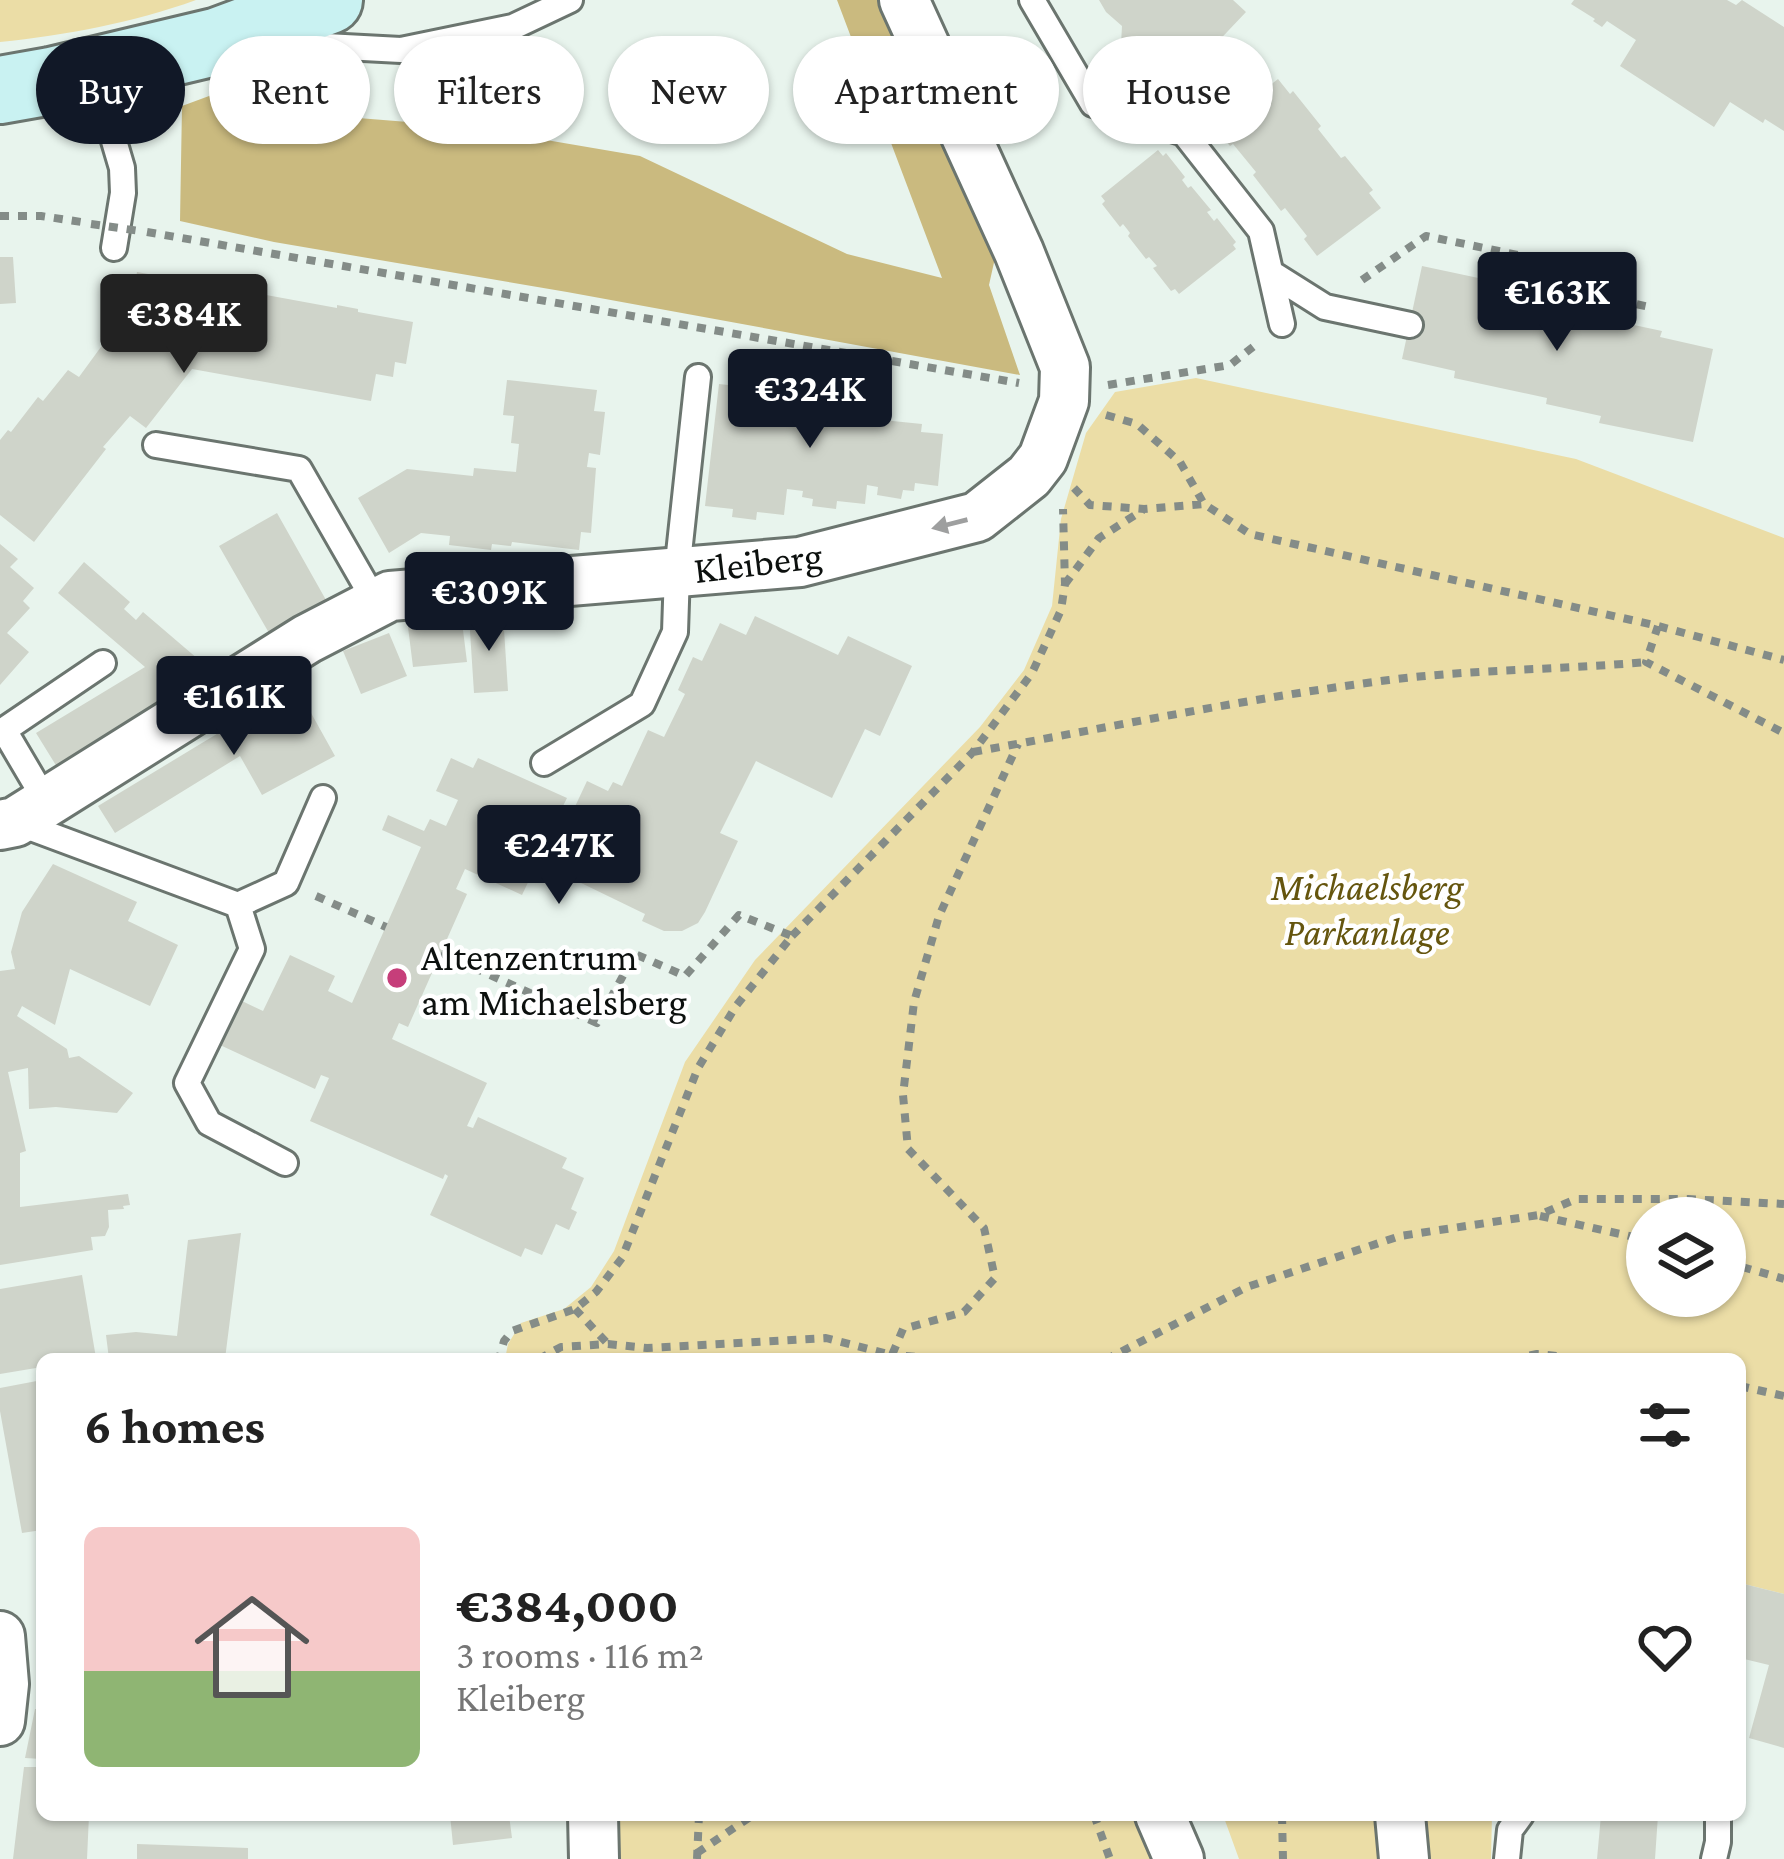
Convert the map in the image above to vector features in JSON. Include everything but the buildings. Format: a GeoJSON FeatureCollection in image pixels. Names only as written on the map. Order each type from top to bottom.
{"type":"FeatureCollection","features":[{"type":"Feature","properties":{"kind":"street"},"geometry":{"type":"LineString","coordinates":[[232,36],[329,0]]}},
{"type":"Feature","properties":{"kind":"street","name":"Kleiberg"},"geometry":{"type":"LineString","coordinates":[[21,817],[307,639],[390,596],[800,562],[977,517],[1029,476],[1088,404],[1065,367],[1019,252],[904,0]]}},
{"type":"Feature","properties":{"kind":"street"},"geometry":{"type":"LineString","coordinates":[[0,90],[36,83]]}},
{"type":"Feature","properties":{"kind":"street"},"geometry":{"type":"LineString","coordinates":[[0,1636],[1,1696]]}},
{"type":"Feature","properties":{"kind":"street"},"geometry":{"type":"LineString","coordinates":[[593,1821],[594,1859]]}},
{"type":"Feature","properties":{"kind":"street"},"geometry":{"type":"LineString","coordinates":[[1163,1821],[1179,1859]]}},
{"type":"Feature","properties":{"kind":"street"},"geometry":{"type":"LineString","coordinates":[[1401,1821],[1404,1859]]}},
{"type":"Feature","properties":{"kind":"lane"},"geometry":{"type":"LineString","coordinates":[[370,48],[401,50],[513,27],[570,0]]}},
{"type":"Feature","properties":{"kind":"lane"},"geometry":{"type":"LineString","coordinates":[[1032,0],[1093,104],[1184,133],[1261,231],[1282,324]]}},
{"type":"Feature","properties":{"kind":"lane"},"geometry":{"type":"LineString","coordinates":[[115,248],[123,193],[116,144]]}},
{"type":"Feature","properties":{"kind":"lane"},"geometry":{"type":"LineString","coordinates":[[1270,273],[1325,307],[1410,325]]}},
{"type":"Feature","properties":{"kind":"lane"},"geometry":{"type":"LineString","coordinates":[[544,763],[642,704],[675,632],[698,377]]}},
{"type":"Feature","properties":{"kind":"lane"},"geometry":{"type":"LineString","coordinates":[[156,445],[299,469],[376,603]]}},
{"type":"Feature","properties":{"kind":"lane"},"geometry":{"type":"LineString","coordinates":[[103,663],[4,730],[21,817],[238,904],[286,884],[323,798]]}},
{"type":"Feature","properties":{"kind":"lane"},"geometry":{"type":"LineString","coordinates":[[238,904],[252,950],[187,1083],[209,1123],[286,1163]]}},
{"type":"Feature","properties":{"kind":"lane"},"geometry":{"type":"LineString","coordinates":[[1507,1859],[1510,1830],[1517,1821]]}},
{"type":"Feature","properties":{"kind":"lane"},"geometry":{"type":"LineString","coordinates":[[1714,1859],[1718,1821]]}},
{"type":"Feature","properties":{"kind":"path"},"geometry":{"type":"LineString","coordinates":[[0,216],[41,216],[140,231],[1031,385],[1137,424],[1180,461],[1204,504],[1250,534],[1658,626],[1784,660]]}},
{"type":"Feature","properties":{"kind":"path"},"geometry":{"type":"LineString","coordinates":[[1270,273],[1364,280],[1426,236],[1581,268],[1607,298],[1650,307]]}},
{"type":"Feature","properties":{"kind":"path"},"geometry":{"type":"LineString","coordinates":[[1088,404],[1110,383],[1231,364],[1282,324]]}},
{"type":"Feature","properties":{"kind":"path"},"geometry":{"type":"LineString","coordinates":[[501,1353],[512,1331],[575,1310],[596,1292],[622,1258],[698,1068],[736,1006],[792,936],[973,752],[1032,673],[1060,610],[1065,584],[1063,478],[1090,505],[1144,509],[1204,504]]}},
{"type":"Feature","properties":{"kind":"path"},"geometry":{"type":"LineString","coordinates":[[1065,584],[1099,538],[1144,509]]}},
{"type":"Feature","properties":{"kind":"path"},"geometry":{"type":"LineString","coordinates":[[1646,662],[1658,626]]}},
{"type":"Feature","properties":{"kind":"path"},"geometry":{"type":"LineString","coordinates":[[973,752],[1391,680],[1646,662],[1784,733]]}},
{"type":"Feature","properties":{"kind":"path"},"geometry":{"type":"LineString","coordinates":[[892,1353],[903,1330],[964,1312],[995,1278],[984,1228],[908,1149],[903,1095],[914,1002],[939,916],[1018,744]]}},
{"type":"Feature","properties":{"kind":"path"},"geometry":{"type":"LineString","coordinates":[[286,884],[386,927]]}},
{"type":"Feature","properties":{"kind":"path"},"geometry":{"type":"LineString","coordinates":[[442,952],[597,1023],[635,954],[685,976],[739,915],[792,936]]}},
{"type":"Feature","properties":{"kind":"path"},"geometry":{"type":"LineString","coordinates":[[1119,1353],[1247,1287],[1400,1236],[1539,1215],[1576,1199],[1784,1204]]}},
{"type":"Feature","properties":{"kind":"path"},"geometry":{"type":"LineString","coordinates":[[1539,1215],[1626,1235]]}},
{"type":"Feature","properties":{"kind":"path"},"geometry":{"type":"LineString","coordinates":[[1746,1268],[1784,1280]]}},
{"type":"Feature","properties":{"kind":"path"},"geometry":{"type":"LineString","coordinates":[[575,1310],[608,1344]]}},
{"type":"Feature","properties":{"kind":"path"},"geometry":{"type":"LineString","coordinates":[[550,1353],[561,1347],[608,1344],[647,1348],[826,1338],[877,1353]]}},
{"type":"Feature","properties":{"kind":"path"},"geometry":{"type":"LineString","coordinates":[[1746,1387],[1784,1396]]}},
{"type":"Feature","properties":{"kind":"path"},"geometry":{"type":"LineString","coordinates":[[697,1856],[699,1821]]}},
{"type":"Feature","properties":{"kind":"path"},"geometry":{"type":"LineString","coordinates":[[697,1856],[745,1821]]}},
{"type":"Feature","properties":{"kind":"path"},"geometry":{"type":"LineString","coordinates":[[1096,1821],[1110,1859]]}},
{"type":"Feature","properties":{"kind":"path"},"geometry":{"type":"LineString","coordinates":[[1282,1821],[1283,1859]]}},
{"type":"Feature","properties":{"kind":"green space"},"geometry":{"type":"Polygon","coordinates":[[[0,0],[196,0],[99,27],[0,42],[0,0]]]}},
{"type":"Feature","properties":{"kind":"green space","name":"Michaelsberg Parkanlage"},"geometry":{"type":"Polygon","coordinates":[[[1196,378],[1576,459],[1784,538],[1784,1594],[1746,1584],[1746,1353],[506,1353],[521,1323],[564,1309],[591,1287],[614,1251],[685,1062],[755,960],[980,727],[1024,670],[1052,606],[1061,519],[1086,433],[1115,392],[1196,378]]]}},
{"type":"Feature","properties":{"kind":"green space"},"geometry":{"type":"Polygon","coordinates":[[[613,1821],[1151,1821],[1167,1859],[616,1859],[613,1821]]]}},
{"type":"Feature","properties":{"kind":"green space"},"geometry":{"type":"Polygon","coordinates":[[[1225,1821],[1378,1821],[1379,1859],[1239,1859],[1225,1821]]]}},
{"type":"Feature","properties":{"kind":"green space"},"geometry":{"type":"Polygon","coordinates":[[[1421,1821],[1492,1821],[1491,1859],[1425,1859],[1421,1821]]]}},
{"type":"Feature","properties":{"kind":"shaded area"},"geometry":{"type":"Polygon","coordinates":[[[837,0],[891,0],[908,36],[851,36],[837,0]]]}},
{"type":"Feature","properties":{"kind":"shaded area"},"geometry":{"type":"Polygon","coordinates":[[[209,96],[209,144],[370,144],[370,119],[394,121],[394,144],[570,144],[640,156],[847,254],[942,278],[891,144],[960,144],[1001,231],[989,285],[1020,375],[274,242],[180,221],[185,105],[209,96]]]}},
{"type":"Feature","properties":{"kind":"place","name":"Altenzentrum am Michaelsberg"},"geometry":{"type":"Point","coordinates":[397,978]}}]}
